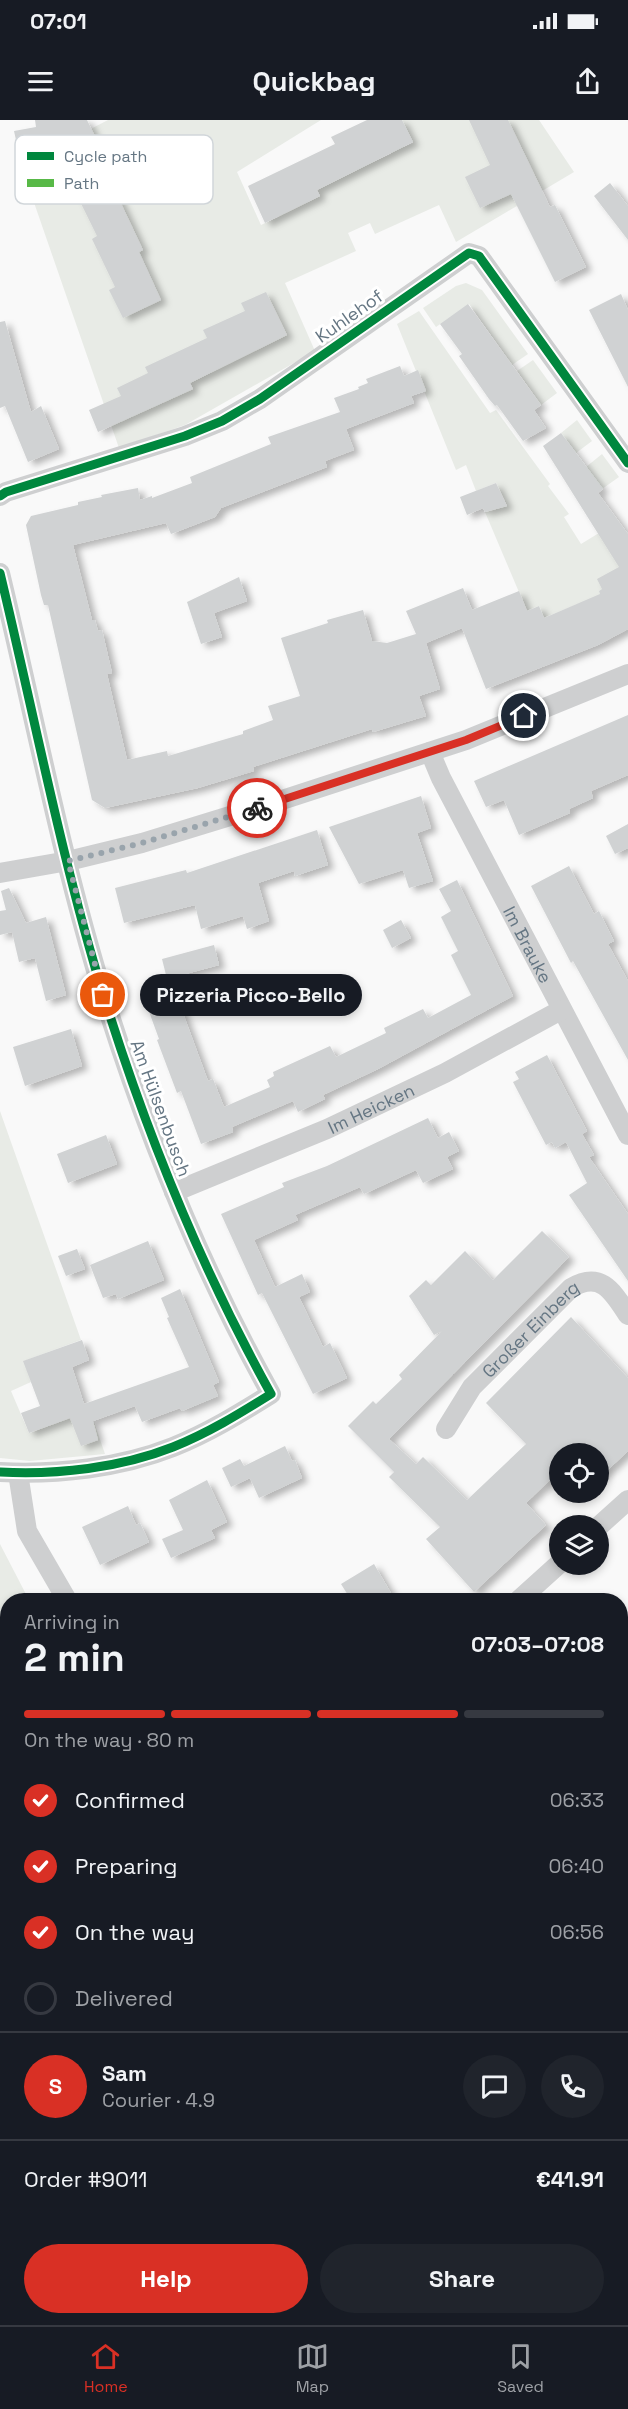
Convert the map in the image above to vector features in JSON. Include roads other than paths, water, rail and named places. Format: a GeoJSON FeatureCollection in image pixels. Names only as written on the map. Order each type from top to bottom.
{"type":"FeatureCollection","features":[{"type":"Feature","properties":{"kind":"street","name":"Kuhlehof"},"geometry":{"type":"LineString","coordinates":[[0,496],[6,492],[185,436],[222,422],[260,399],[469,253],[479,256],[628,463]]}},
{"type":"Feature","properties":{"kind":"street","name":"Am Hülsenbusch"},"geometry":{"type":"LineString","coordinates":[[0,573],[68,861],[103,995],[135,1091],[174,1192],[213,1284],[271,1394],[226,1422],[155,1453],[78,1469],[9,1473]]}},
{"type":"Feature","properties":{"kind":"street"},"geometry":{"type":"LineString","coordinates":[[0,873],[68,861],[142,843],[430,752],[466,740],[628,674]]}},
{"type":"Feature","properties":{"kind":"street","name":"Im Brauke"},"geometry":{"type":"LineString","coordinates":[[430,752],[441,778],[628,1135]]}},
{"type":"Feature","properties":{"kind":"street","name":"Im Heicken"},"geometry":{"type":"LineString","coordinates":[[174,1192],[327,1129],[445,1073],[561,1010]]}},
{"type":"Feature","properties":{"kind":"street","name":"Großer Einberg"},"geometry":{"type":"LineString","coordinates":[[446,1429],[472,1387],[571,1288],[590,1281],[601,1283],[611,1289],[628,1315]]}},
{"type":"Feature","properties":{"kind":"street"},"geometry":{"type":"LineString","coordinates":[[9,1473],[27,1531],[63,1593]]}},
{"type":"Feature","properties":{"kind":"street"},"geometry":{"type":"LineString","coordinates":[[609,1517],[628,1500]]}},
{"type":"Feature","properties":{"kind":"street"},"geometry":{"type":"LineString","coordinates":[[527,1593],[549,1573]]}},
{"type":"Feature","properties":{"kind":"place","name":"Pizzeria Picco-Bello"},"geometry":{"type":"Point","coordinates":[103,995]}}]}
